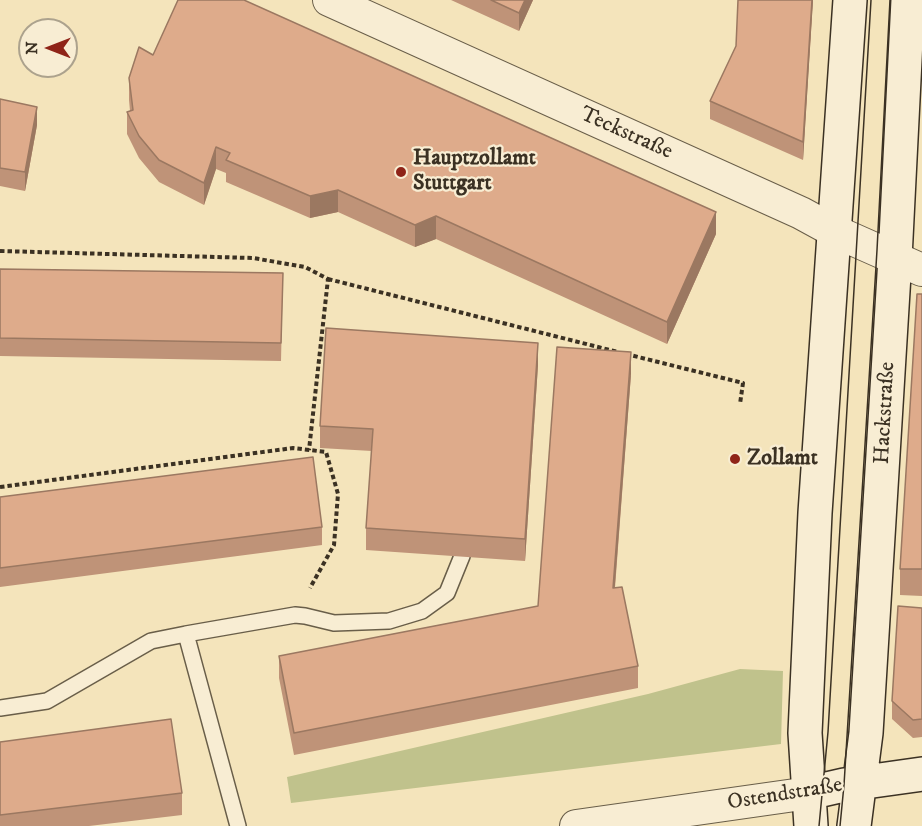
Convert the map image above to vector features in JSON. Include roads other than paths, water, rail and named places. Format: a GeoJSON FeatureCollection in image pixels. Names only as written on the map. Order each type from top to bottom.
{"type":"FeatureCollection","features":[{"type":"Feature","properties":{"kind":"main road"},"geometry":{"type":"LineString","coordinates":[[811,826],[806,733],[815,513],[850,0]]}},
{"type":"Feature","properties":{"kind":"main road","name":"Hackstraße"},"geometry":{"type":"LineString","coordinates":[[854,826],[866,733],[909,264],[908,0]]}},
{"type":"Feature","properties":{"kind":"main road","name":"Ostendstraße"},"geometry":{"type":"LineString","coordinates":[[809,793],[922,774]]}},
{"type":"Feature","properties":{"kind":"street","name":"Teckstraße"},"geometry":{"type":"LineString","coordinates":[[329,0],[909,264]]}},
{"type":"Feature","properties":{"kind":"street","name":"Ostendstraße"},"geometry":{"type":"LineString","coordinates":[[576,826],[809,793]]}},
{"type":"Feature","properties":{"kind":"lane"},"geometry":{"type":"LineString","coordinates":[[0,708],[47,701],[151,641],[295,615],[334,623],[389,621],[422,611],[447,593],[462,556]]}},
{"type":"Feature","properties":{"kind":"lane"},"geometry":{"type":"LineString","coordinates":[[186,633],[238,826]]}},
{"type":"Feature","properties":{"kind":"tram line"},"geometry":{"type":"LineString","coordinates":[[819,826],[828,732],[871,0]]}},
{"type":"Feature","properties":{"kind":"tram line"},"geometry":{"type":"LineString","coordinates":[[840,826],[877,250],[890,0]]}},
{"type":"Feature","properties":{"kind":"place","name":"Hauptzollamt Stuttgart"},"geometry":{"type":"Point","coordinates":[401,172]}},
{"type":"Feature","properties":{"kind":"place","name":"Zollamt"},"geometry":{"type":"Point","coordinates":[735,459]}}]}
